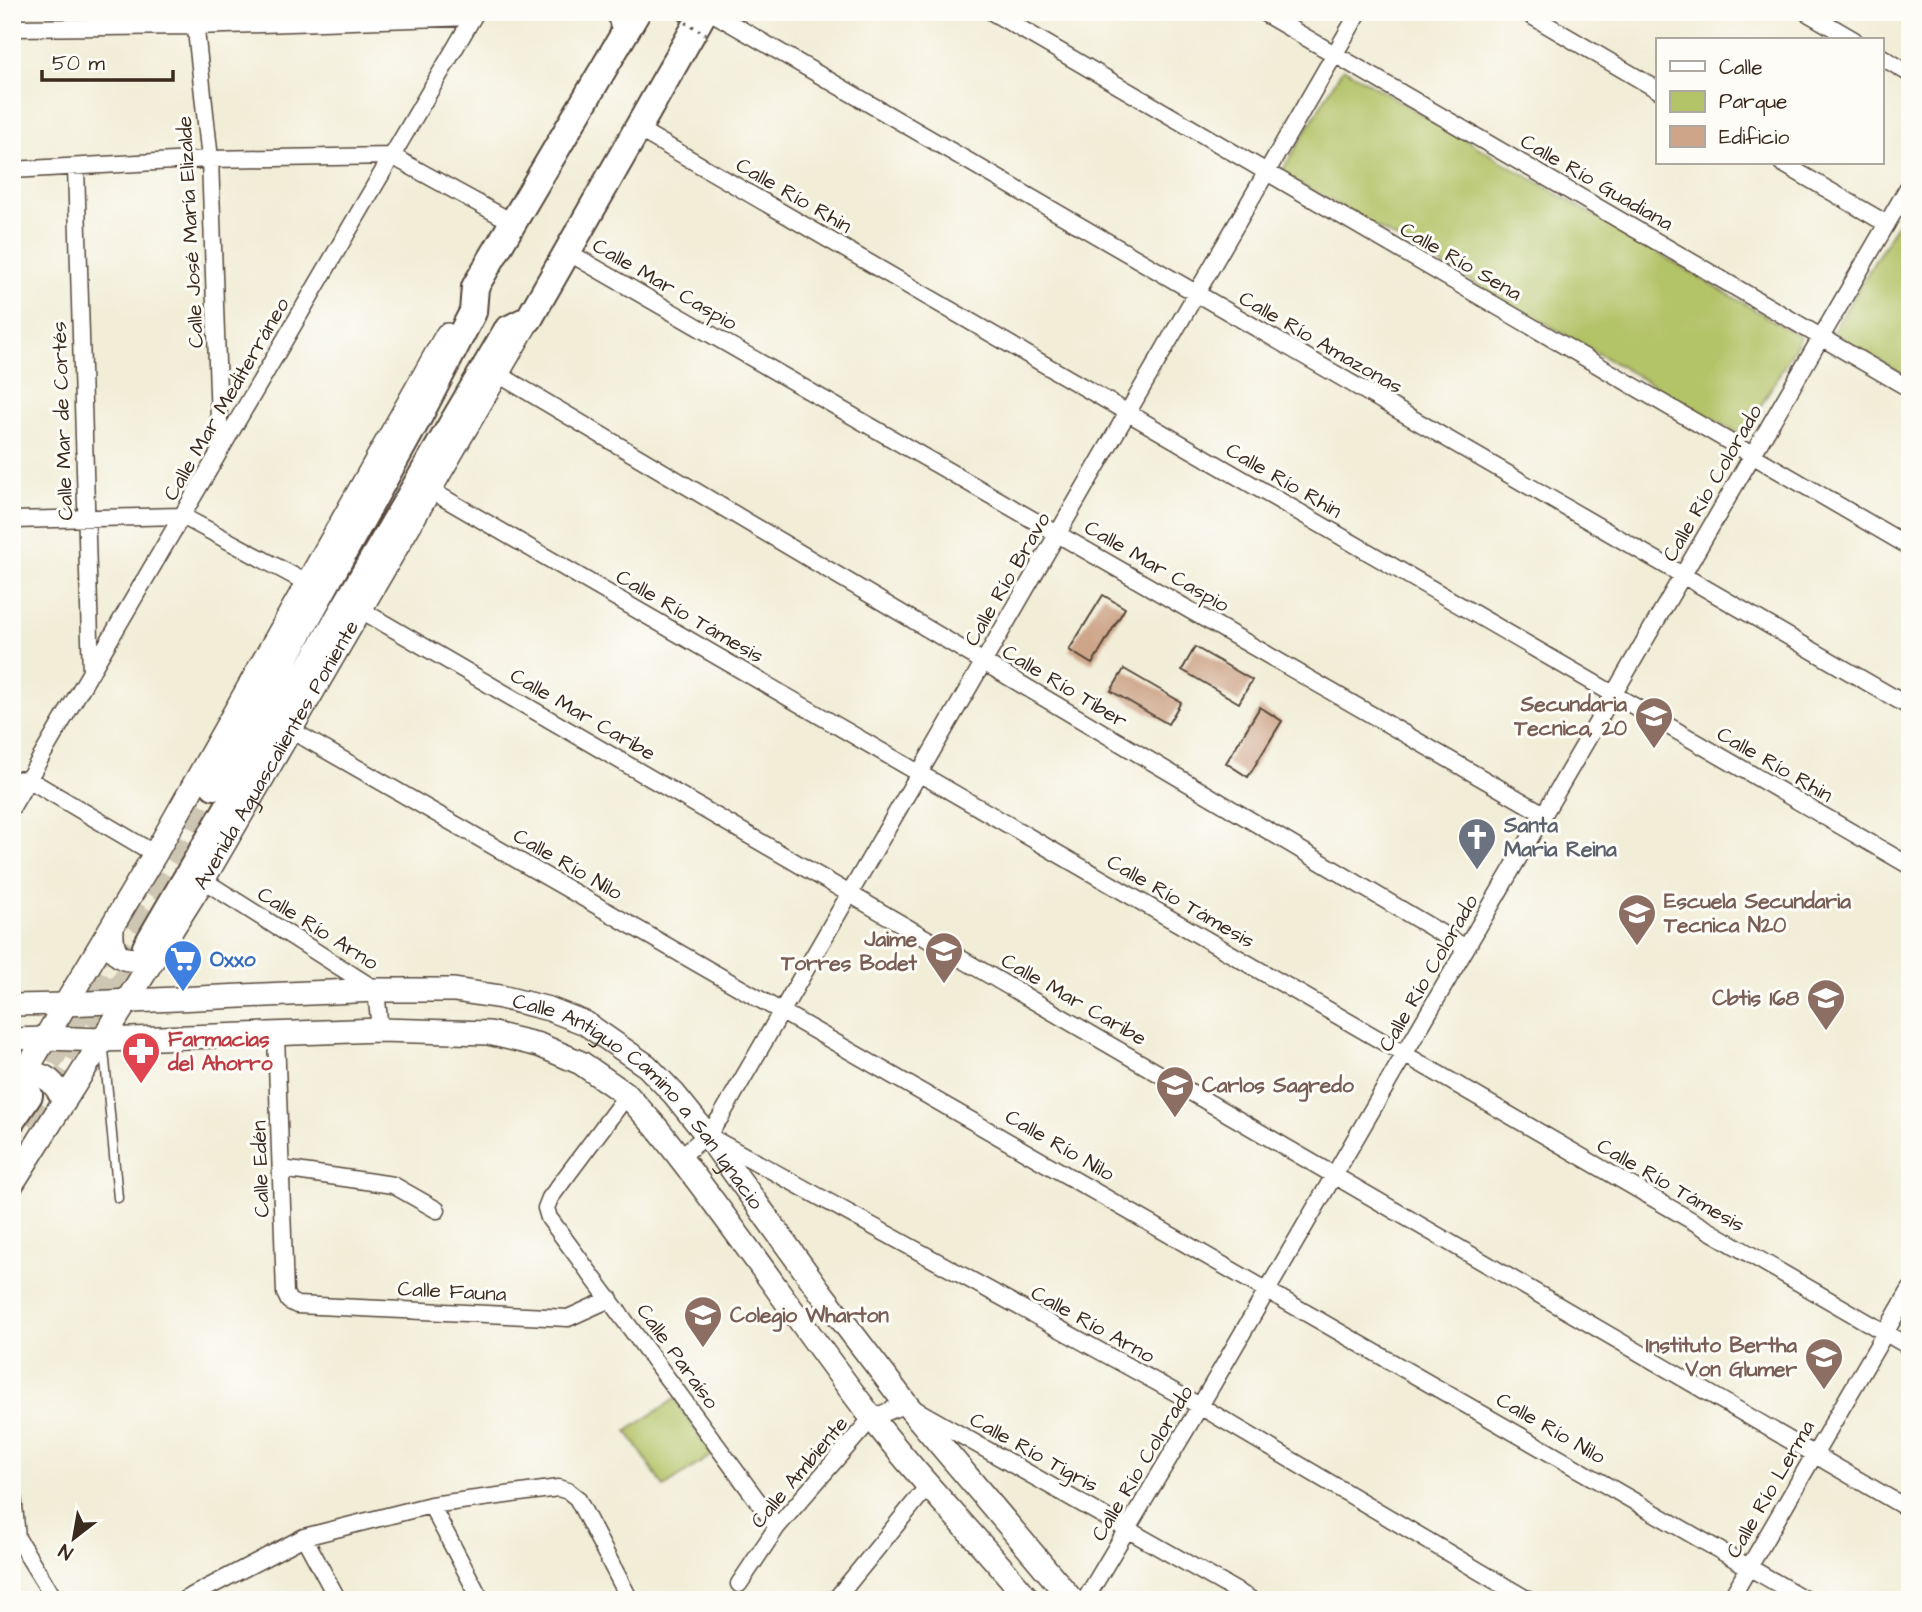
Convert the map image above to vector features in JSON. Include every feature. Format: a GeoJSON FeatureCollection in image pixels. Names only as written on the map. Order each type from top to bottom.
{"type":"FeatureCollection","features":[{"type":"Feature","properties":{"kind":"main road","name":"Avenida Aguascalientes Poniente"},"geometry":{"type":"LineString","coordinates":[[12,1120],[22,1088],[46,1038],[155,854],[475,286],[637,12]]}},
{"type":"Feature","properties":{"kind":"main road","name":"Avenida Aguascalientes Poniente"},"geometry":{"type":"LineString","coordinates":[[151,951],[203,880],[498,374],[566,251],[638,129],[705,24]]}},
{"type":"Feature","properties":{"kind":"main road","name":"Avenida Aguascalientes Poniente"},"geometry":{"type":"LineString","coordinates":[[214,786],[418,418],[473,312],[475,286]]}},
{"type":"Feature","properties":{"kind":"main road","name":"Avenida Aguascalientes Poniente"},"geometry":{"type":"LineString","coordinates":[[12,1184],[127,1002],[151,951],[507,330],[528,319]]}},
{"type":"Feature","properties":{"kind":"main road"},"geometry":{"type":"LineString","coordinates":[[112,928],[111,942],[121,957],[131,961],[151,951]]}},
{"type":"Feature","properties":{"kind":"main road","name":"Calle Antiguo Camino a San Ignacio"},"geometry":{"type":"LineString","coordinates":[[66,1004],[376,990],[454,990],[501,997],[549,1009],[585,1023],[647,1066],[674,1094],[818,1290],[906,1404],[1072,1600]]}},
{"type":"Feature","properties":{"kind":"main road","name":"Calle Antiguo Camino a San Ignacio"},"geometry":{"type":"LineString","coordinates":[[46,1038],[103,1040],[380,1030],[489,1033],[538,1045],[581,1063],[627,1095],[680,1157],[872,1418],[927,1487],[1029,1600]]}},
{"type":"Feature","properties":{"kind":"main road"},"geometry":{"type":"LineString","coordinates":[[22,1088],[42,1075],[52,1081],[64,1102]]}},
{"type":"Feature","properties":{"kind":"street"},"geometry":{"type":"LineString","coordinates":[[615,12],[622,38]]}},
{"type":"Feature","properties":{"kind":"street","name":"Calle Río Amazonas"},"geometry":{"type":"LineString","coordinates":[[711,12],[1910,707]]}},
{"type":"Feature","properties":{"kind":"street","name":"Calle Río Sena"},"geometry":{"type":"LineString","coordinates":[[992,12],[1910,547]]}},
{"type":"Feature","properties":{"kind":"street","name":"Calle Río Guadiana"},"geometry":{"type":"LineString","coordinates":[[1262,12],[1910,389]]}},
{"type":"Feature","properties":{"kind":"street","name":"Calle Río Bravo"},"geometry":{"type":"LineString","coordinates":[[680,1157],[706,1135],[720,1118],[1359,12]]}},
{"type":"Feature","properties":{"kind":"street"},"geometry":{"type":"LineString","coordinates":[[1525,12],[1656,89]]}},
{"type":"Feature","properties":{"kind":"street"},"geometry":{"type":"LineString","coordinates":[[1806,12],[1851,38]]}},
{"type":"Feature","properties":{"kind":"street"},"geometry":{"type":"LineString","coordinates":[[12,28],[195,19],[474,15]]}},
{"type":"Feature","properties":{"kind":"street","name":"Calle Mar Mediterráneo"},"geometry":{"type":"LineString","coordinates":[[12,807],[20,779],[91,673],[474,15]]}},
{"type":"Feature","properties":{"kind":"street","name":"Calle José María Elizalde"},"geometry":{"type":"LineString","coordinates":[[195,19],[210,159],[220,450]]}},
{"type":"Feature","properties":{"kind":"street"},"geometry":{"type":"LineString","coordinates":[[1884,58],[1910,74]]}},
{"type":"Feature","properties":{"kind":"street","name":"Calle Río Rhin"},"geometry":{"type":"LineString","coordinates":[[638,129],[1910,866]]}},
{"type":"Feature","properties":{"kind":"street"},"geometry":{"type":"LineString","coordinates":[[12,170],[210,159],[392,156],[512,222]]}},
{"type":"Feature","properties":{"kind":"street"},"geometry":{"type":"LineString","coordinates":[[1784,164],[1887,224]]}},
{"type":"Feature","properties":{"kind":"street","name":"Calle Mar de Cortés"},"geometry":{"type":"LineString","coordinates":[[76,167],[91,673]]}},
{"type":"Feature","properties":{"kind":"street","name":"Calle Río Colorado"},"geometry":{"type":"LineString","coordinates":[[1085,1600],[1405,1055],[1910,184]]}},
{"type":"Feature","properties":{"kind":"street","name":"Calle Mar Caspio"},"geometry":{"type":"LineString","coordinates":[[566,251],[1544,814]]}},
{"type":"Feature","properties":{"kind":"street","name":"Calle Río Tiber"},"geometry":{"type":"LineString","coordinates":[[498,374],[1466,948]]}},
{"type":"Feature","properties":{"kind":"street","name":"Calle Río Támesis"},"geometry":{"type":"LineString","coordinates":[[430,490],[1910,1347]]}},
{"type":"Feature","properties":{"kind":"street"},"geometry":{"type":"LineString","coordinates":[[12,520],[181,516],[307,583]]}},
{"type":"Feature","properties":{"kind":"street","name":"Calle Mar Caribe"},"geometry":{"type":"LineString","coordinates":[[361,610],[1910,1510]]}},
{"type":"Feature","properties":{"kind":"street","name":"Calle Río Nilo"},"geometry":{"type":"LineString","coordinates":[[291,730],[1806,1600]]}},
{"type":"Feature","properties":{"kind":"street"},"geometry":{"type":"LineString","coordinates":[[20,779],[155,854]]}},
{"type":"Feature","properties":{"kind":"street","name":"Calle Río Arno"},"geometry":{"type":"LineString","coordinates":[[203,880],[376,990],[380,1030]]}},
{"type":"Feature","properties":{"kind":"street","name":"Calle Antiguo Camino a San Ignacio"},"geometry":{"type":"LineString","coordinates":[[12,1005],[66,1004]]}},
{"type":"Feature","properties":{"kind":"street","name":"Calle Edén"},"geometry":{"type":"LineString","coordinates":[[276,1035],[285,1293],[289,1301]]}},
{"type":"Feature","properties":{"kind":"street","name":"Calle Antiguo Camino a San Ignacio"},"geometry":{"type":"LineString","coordinates":[[12,1039],[46,1038]]}},
{"type":"Feature","properties":{"kind":"street","name":"Calle Paraíso"},"geometry":{"type":"LineString","coordinates":[[627,1095],[550,1198],[546,1208],[549,1217],[777,1527]]}},
{"type":"Feature","properties":{"kind":"street","name":"Calle Río Arno"},"geometry":{"type":"LineString","coordinates":[[706,1135],[1200,1406],[1528,1600]]}},
{"type":"Feature","properties":{"kind":"street"},"geometry":{"type":"LineString","coordinates":[[282,1170],[393,1185],[437,1210]]}},
{"type":"Feature","properties":{"kind":"street","name":"Calle Río Lerma"},"geometry":{"type":"LineString","coordinates":[[1730,1600],[1910,1290]]}},
{"type":"Feature","properties":{"kind":"street","name":"Calle Fauna"},"geometry":{"type":"LineString","coordinates":[[289,1301],[297,1305],[568,1318],[610,1299]]}},
{"type":"Feature","properties":{"kind":"street","name":"Calle Ambiente"},"geometry":{"type":"LineString","coordinates":[[739,1584],[777,1527],[872,1418],[906,1404]]}},
{"type":"Feature","properties":{"kind":"street","name":"Calle Río Tigris"},"geometry":{"type":"LineString","coordinates":[[906,1404],[1252,1600]]}},
{"type":"Feature","properties":{"kind":"street"},"geometry":{"type":"LineString","coordinates":[[12,1484],[17,1538],[55,1600]]}},
{"type":"Feature","properties":{"kind":"street"},"geometry":{"type":"LineString","coordinates":[[835,1600],[927,1487]]}},
{"type":"Feature","properties":{"kind":"street"},"geometry":{"type":"LineString","coordinates":[[184,1600],[203,1595],[304,1537],[431,1505],[558,1488],[577,1498],[630,1600]]}},
{"type":"Feature","properties":{"kind":"street"},"geometry":{"type":"LineString","coordinates":[[431,1505],[481,1600]]}},
{"type":"Feature","properties":{"kind":"street"},"geometry":{"type":"LineString","coordinates":[[304,1537],[338,1600]]}},
{"type":"Feature","properties":{"kind":"lane"},"geometry":{"type":"LineString","coordinates":[[103,1040],[118,1198]]}},
{"type":"Feature","properties":{"kind":"path"},"geometry":{"type":"LineString","coordinates":[[668,12],[705,24]]}},
{"type":"Feature","properties":{"kind":"green space"},"geometry":{"type":"Polygon","coordinates":[[[1343,68],[1801,337],[1743,436],[1281,173],[1343,68]]]}},
{"type":"Feature","properties":{"kind":"green space"},"geometry":{"type":"Polygon","coordinates":[[[1910,202],[1910,378],[1832,333],[1910,202]]]}},
{"type":"Feature","properties":{"kind":"green space"},"geometry":{"type":"Polygon","coordinates":[[[675,1399],[712,1455],[664,1487],[627,1431],[675,1399]]]}},
{"type":"Feature","properties":{"kind":"building"},"geometry":{"type":"Polygon","coordinates":[[[1103,595],[1125,608],[1092,664],[1069,650],[1103,595]]]}},
{"type":"Feature","properties":{"kind":"building"},"geometry":{"type":"Polygon","coordinates":[[[1195,647],[1252,680],[1239,703],[1182,670],[1195,647]]]}},
{"type":"Feature","properties":{"kind":"building"},"geometry":{"type":"Polygon","coordinates":[[[1124,669],[1181,702],[1168,724],[1111,691],[1124,669]]]}},
{"type":"Feature","properties":{"kind":"building"},"geometry":{"type":"Polygon","coordinates":[[[1260,707],[1282,721],[1248,777],[1226,763],[1260,707]]]}},
{"type":"Feature","properties":{"kind":"tunnel"},"geometry":{"type":"LineString","coordinates":[[29,1095],[214,786]]}},
{"type":"Feature","properties":{"kind":"tunnel"},"geometry":{"type":"LineString","coordinates":[[12,1161],[146,947]]}},
{"type":"Feature","properties":{"kind":"place","name":"Secundaria Tecnica, 20"},"geometry":{"type":"Point","coordinates":[1654,750]}},
{"type":"Feature","properties":{"kind":"place","name":"Santa Maria Reina"},"geometry":{"type":"Point","coordinates":[1477,871]}},
{"type":"Feature","properties":{"kind":"place","name":"Escuela Secundaria Tecnica N20"},"geometry":{"type":"Point","coordinates":[1637,947]}},
{"type":"Feature","properties":{"kind":"place","name":"Jaime Torres Bodet"},"geometry":{"type":"Point","coordinates":[944,985]}},
{"type":"Feature","properties":{"kind":"place","name":"Oxxo"},"geometry":{"type":"Point","coordinates":[183,993]}},
{"type":"Feature","properties":{"kind":"place","name":"Cbtis 168"},"geometry":{"type":"Point","coordinates":[1826,1032]}},
{"type":"Feature","properties":{"kind":"place","name":"Farmacias del Ahorro"},"geometry":{"type":"Point","coordinates":[141,1085]}},
{"type":"Feature","properties":{"kind":"place","name":"Carlos Sagredo"},"geometry":{"type":"Point","coordinates":[1175,1119]}},
{"type":"Feature","properties":{"kind":"place","name":"Colegio Wharton"},"geometry":{"type":"Point","coordinates":[703,1349]}},
{"type":"Feature","properties":{"kind":"place","name":"Instituto Bertha Von Glumer"},"geometry":{"type":"Point","coordinates":[1824,1391]}}]}
